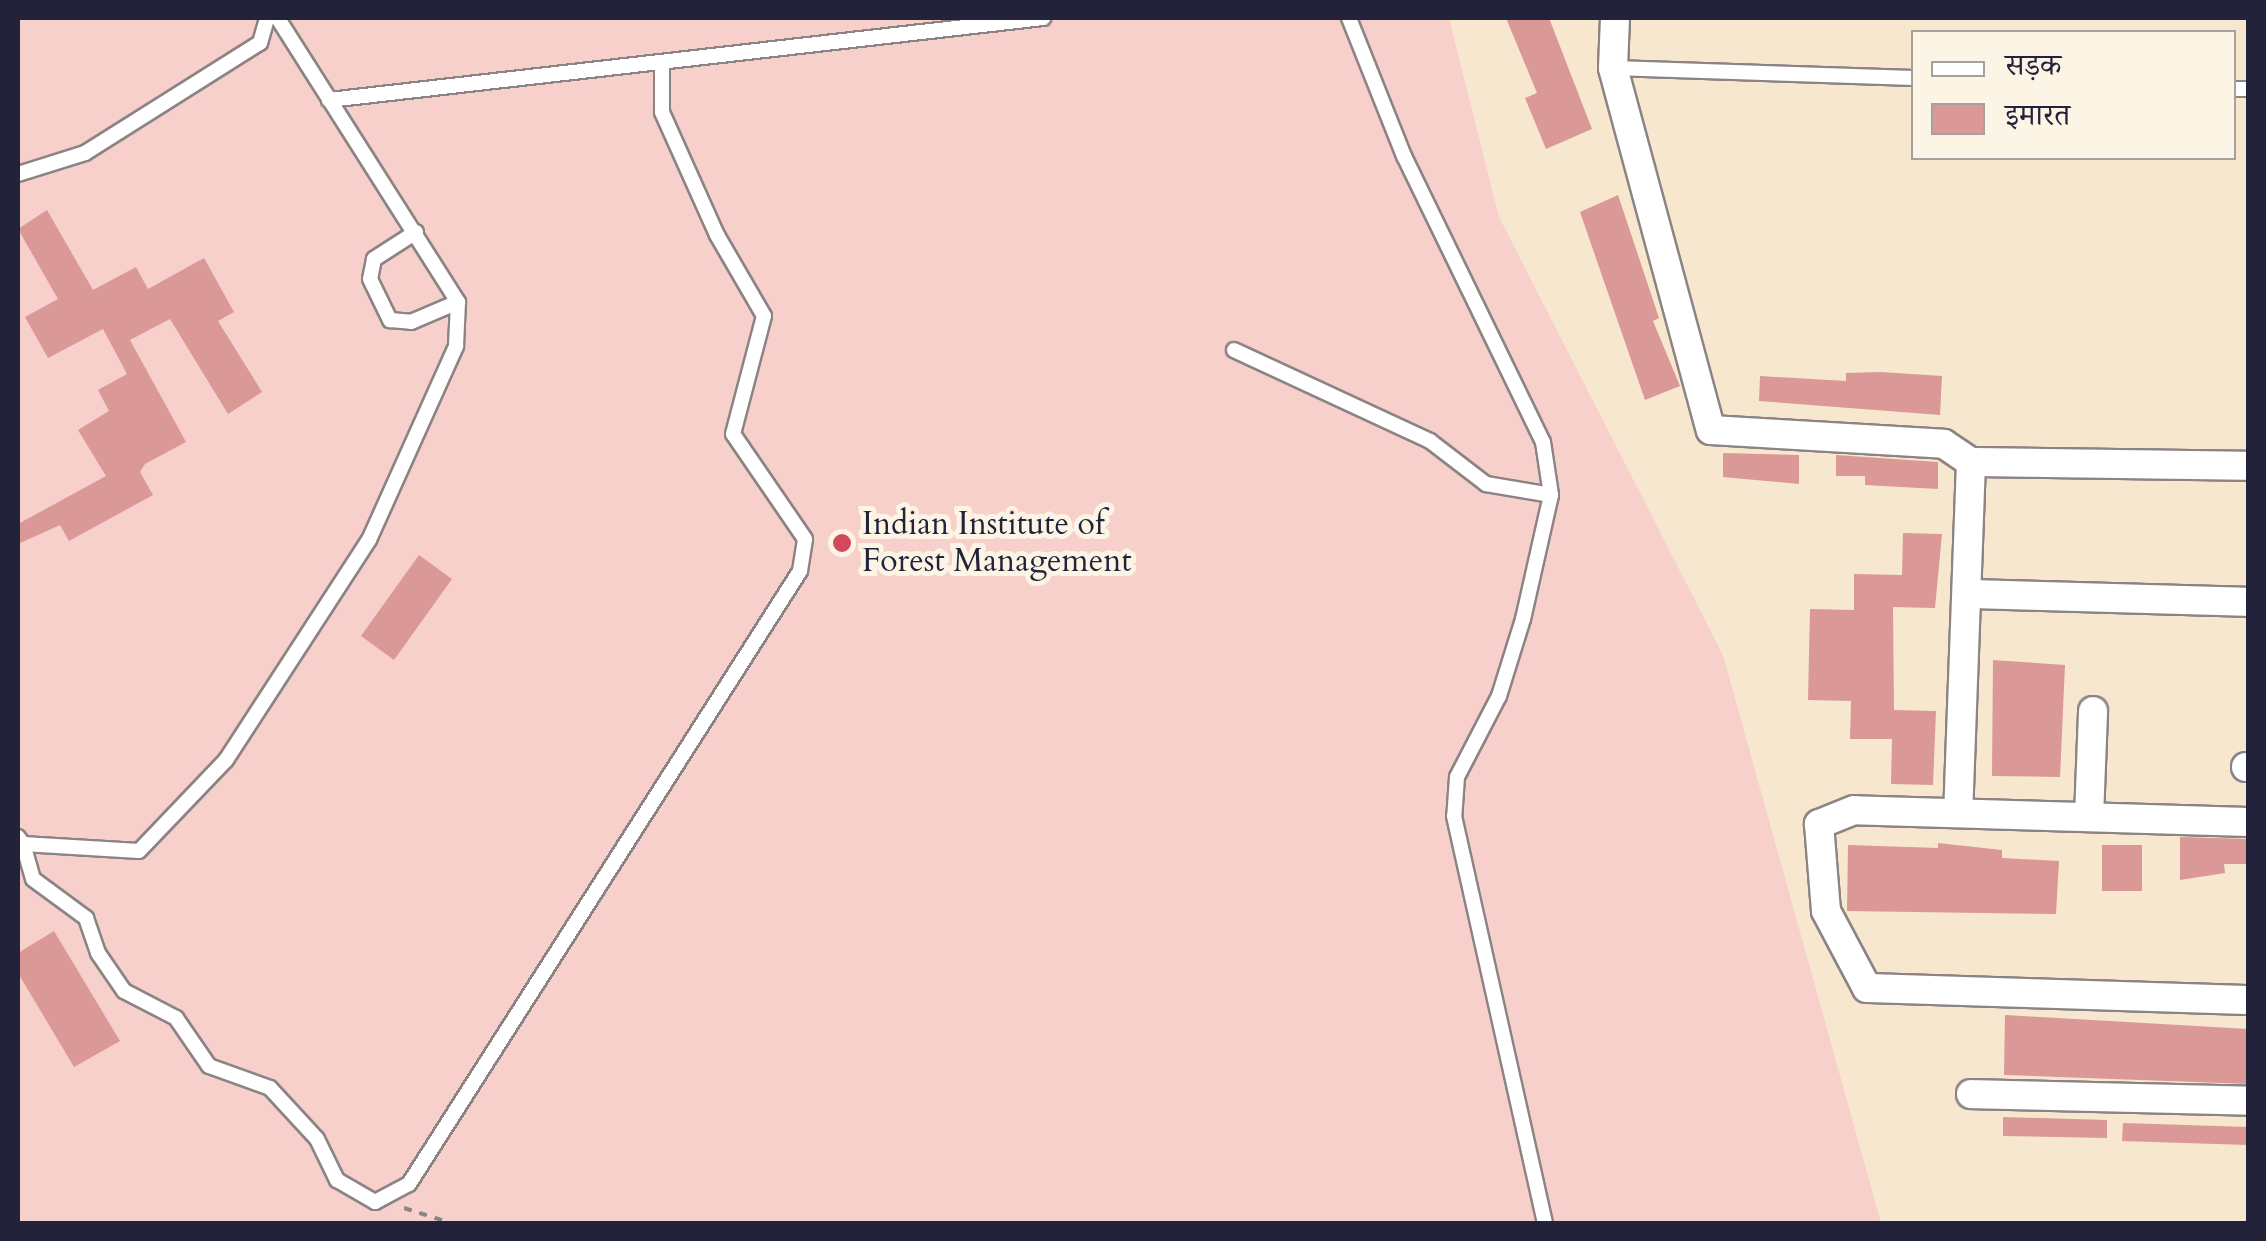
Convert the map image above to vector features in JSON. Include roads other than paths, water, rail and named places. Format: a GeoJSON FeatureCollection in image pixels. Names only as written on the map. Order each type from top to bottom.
{"type":"FeatureCollection","features":[{"type":"Feature","properties":{"kind":"street"},"geometry":{"type":"LineString","coordinates":[[1615,18],[1614,68],[1711,430],[1944,444],[1971,462],[2248,466]]}},
{"type":"Feature","properties":{"kind":"street"},"geometry":{"type":"LineString","coordinates":[[1958,813],[1971,462]]}},
{"type":"Feature","properties":{"kind":"street"},"geometry":{"type":"LineString","coordinates":[[1968,594],[2248,602]]}},
{"type":"Feature","properties":{"kind":"street"},"geometry":{"type":"LineString","coordinates":[[2089,817],[2093,710]]}},
{"type":"Feature","properties":{"kind":"street"},"geometry":{"type":"LineString","coordinates":[[2248,822],[1854,810],[1819,824],[1826,910],[1867,988],[2248,1000]]}},
{"type":"Feature","properties":{"kind":"street"},"geometry":{"type":"LineString","coordinates":[[1971,1094],[2248,1100]]}},
{"type":"Feature","properties":{"kind":"lane"},"geometry":{"type":"LineString","coordinates":[[18,174],[85,152],[260,43],[267,18]]}},
{"type":"Feature","properties":{"kind":"lane"},"geometry":{"type":"LineString","coordinates":[[298,18],[281,22],[458,302],[456,346],[370,540],[226,760],[140,852],[20,840],[33,879],[86,918],[98,954],[124,991],[176,1018],[209,1066],[270,1088],[317,1139],[337,1180],[375,1202],[410,1184],[800,571],[805,539],[734,434],[764,316],[717,236],[662,112],[662,64]]}},
{"type":"Feature","properties":{"kind":"lane"},"geometry":{"type":"LineString","coordinates":[[330,100],[1043,18]]}},
{"type":"Feature","properties":{"kind":"lane"},"geometry":{"type":"LineString","coordinates":[[1350,18],[1404,156],[1543,442],[1550,495],[1523,619],[1499,696],[1457,777],[1454,816],[1545,1224]]}},
{"type":"Feature","properties":{"kind":"lane"},"geometry":{"type":"LineString","coordinates":[[1614,68],[1911,78]]}},
{"type":"Feature","properties":{"kind":"lane"},"geometry":{"type":"LineString","coordinates":[[416,232],[374,260],[370,280],[390,320],[411,322],[458,302]]}},
{"type":"Feature","properties":{"kind":"lane"},"geometry":{"type":"LineString","coordinates":[[1234,350],[1430,441],[1486,484],[1550,495]]}},
{"type":"Feature","properties":{"kind":"place","name":"Indian Institute of Forest Management"},"geometry":{"type":"Point","coordinates":[842,543]}}]}
